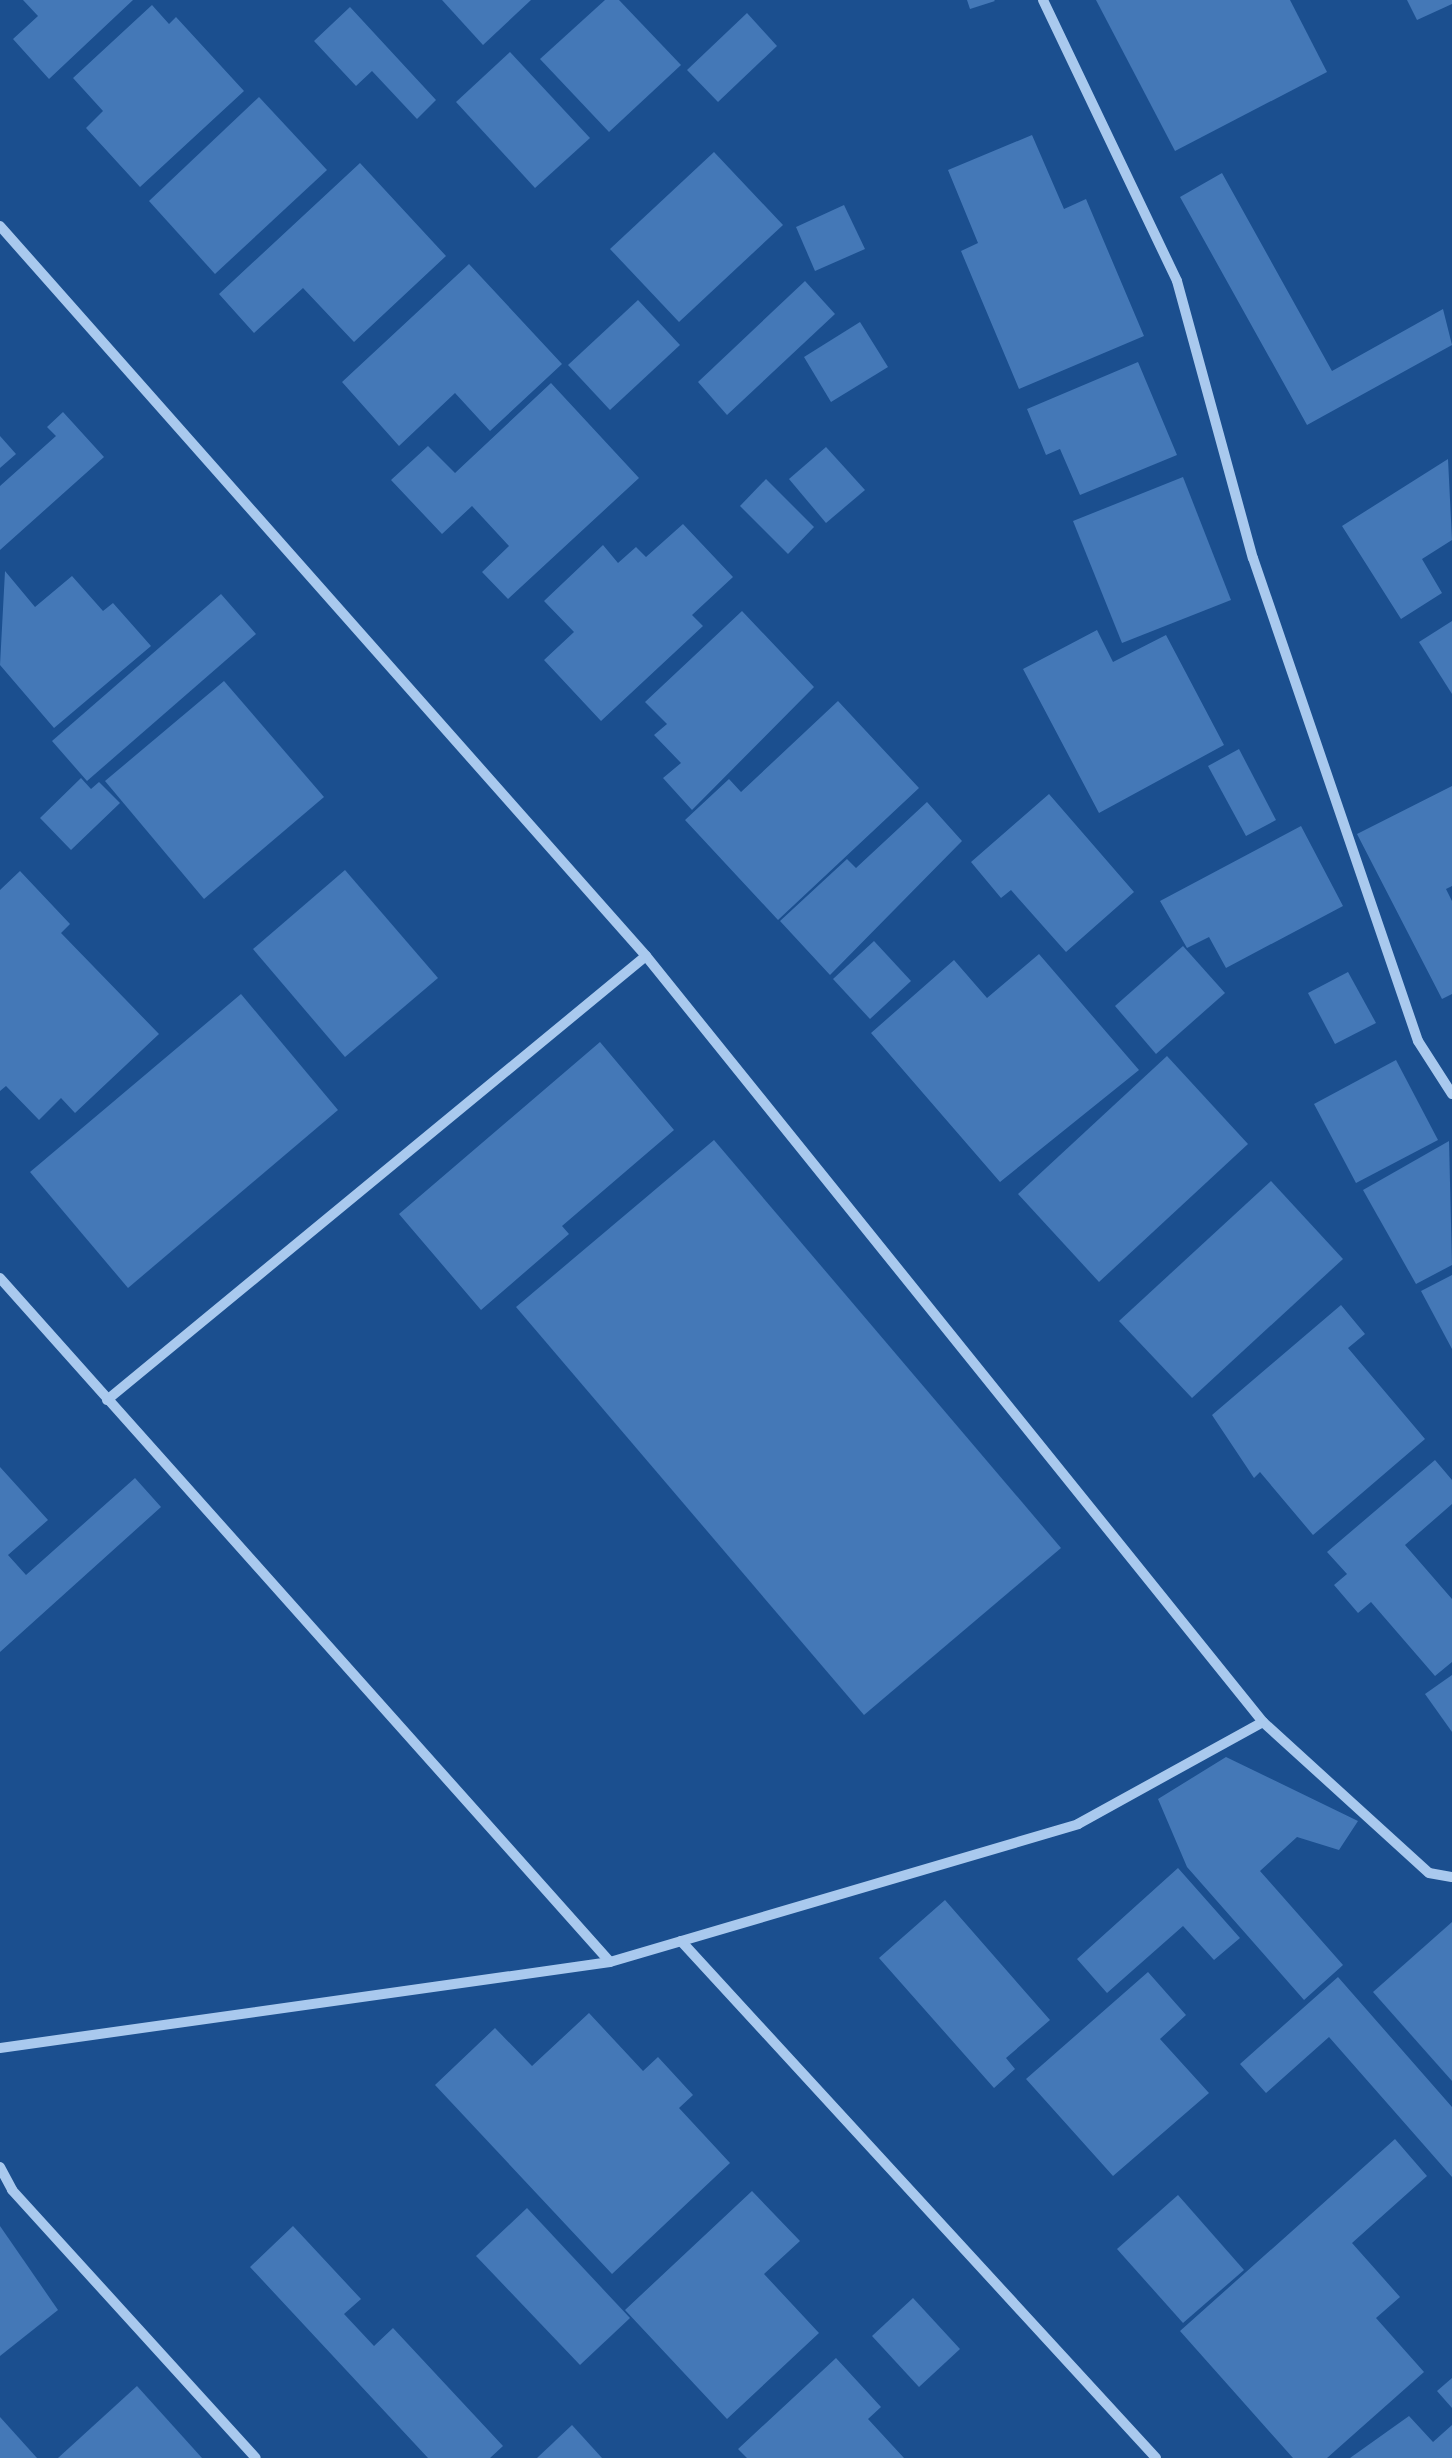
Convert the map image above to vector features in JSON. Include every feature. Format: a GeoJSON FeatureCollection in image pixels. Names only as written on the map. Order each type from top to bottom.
{"type":"FeatureCollection","features":[{"type":"Feature","properties":{"kind":"street"},"geometry":{"type":"LineString","coordinates":[[1043,0],[1176,281],[1260,576],[1418,1041],[1452,1094]]}},
{"type":"Feature","properties":{"kind":"street"},"geometry":{"type":"LineString","coordinates":[[0,226],[646,956],[1264,1722],[1429,1873],[1452,1877]]}},
{"type":"Feature","properties":{"kind":"street"},"geometry":{"type":"LineString","coordinates":[[107,1400],[646,956]]}},
{"type":"Feature","properties":{"kind":"street"},"geometry":{"type":"LineString","coordinates":[[0,1278],[610,1962]]}},
{"type":"Feature","properties":{"kind":"street"},"geometry":{"type":"LineString","coordinates":[[0,2048],[610,1962],[1078,1824],[1264,1722]]}},
{"type":"Feature","properties":{"kind":"street"},"geometry":{"type":"LineString","coordinates":[[681,1941],[1156,2458]]}},
{"type":"Feature","properties":{"kind":"street"},"geometry":{"type":"LineString","coordinates":[[0,2167],[12,2190],[256,2458]]}},
{"type":"Feature","properties":{"kind":"building"},"geometry":{"type":"Polygon","coordinates":[[[23,0],[133,0],[49,79],[13,39],[38,16],[23,0]]]}},
{"type":"Feature","properties":{"kind":"building"},"geometry":{"type":"Polygon","coordinates":[[[442,0],[531,0],[483,45],[442,0]]]}},
{"type":"Feature","properties":{"kind":"building"},"geometry":{"type":"Polygon","coordinates":[[[605,0],[619,0],[681,65],[609,132],[540,59],[605,0]]]}},
{"type":"Feature","properties":{"kind":"building"},"geometry":{"type":"Polygon","coordinates":[[[967,0],[994,0],[995,1],[970,9],[967,0]]]}},
{"type":"Feature","properties":{"kind":"building"},"geometry":{"type":"Polygon","coordinates":[[[1096,0],[1290,0],[1327,72],[1175,151],[1096,0]]]}},
{"type":"Feature","properties":{"kind":"building"},"geometry":{"type":"Polygon","coordinates":[[[1407,0],[1452,0],[1452,4],[1417,20],[1407,0]]]}},
{"type":"Feature","properties":{"kind":"building"},"geometry":{"type":"Polygon","coordinates":[[[152,5],[169,24],[176,17],[244,91],[140,187],[86,128],[103,111],[73,78],[152,5]]]}},
{"type":"Feature","properties":{"kind":"building"},"geometry":{"type":"Polygon","coordinates":[[[350,7],[436,100],[417,119],[372,71],[356,86],[314,41],[350,7]]]}},
{"type":"Feature","properties":{"kind":"building"},"geometry":{"type":"Polygon","coordinates":[[[747,13],[777,46],[718,102],[687,70],[747,13]]]}},
{"type":"Feature","properties":{"kind":"building"},"geometry":{"type":"Polygon","coordinates":[[[510,52],[590,138],[535,188],[456,102],[510,52]]]}},
{"type":"Feature","properties":{"kind":"building"},"geometry":{"type":"Polygon","coordinates":[[[259,97],[327,170],[215,274],[149,201],[259,97]]]}},
{"type":"Feature","properties":{"kind":"building"},"geometry":{"type":"Polygon","coordinates":[[[1032,135],[1064,209],[1086,199],[1144,336],[1019,389],[961,251],[978,243],[948,170],[1032,135]]]}},
{"type":"Feature","properties":{"kind":"building"},"geometry":{"type":"Polygon","coordinates":[[[714,152],[783,225],[679,322],[610,249],[714,152]]]}},
{"type":"Feature","properties":{"kind":"building"},"geometry":{"type":"Polygon","coordinates":[[[360,163],[446,256],[354,342],[303,288],[254,333],[219,294],[360,163]]]}},
{"type":"Feature","properties":{"kind":"building"},"geometry":{"type":"Polygon","coordinates":[[[1222,173],[1332,371],[1443,309],[1452,345],[1307,425],[1180,197],[1222,173]]]}},
{"type":"Feature","properties":{"kind":"building"},"geometry":{"type":"Polygon","coordinates":[[[844,205],[865,249],[815,271],[796,227],[844,205]]]}},
{"type":"Feature","properties":{"kind":"building"},"geometry":{"type":"Polygon","coordinates":[[[469,264],[562,364],[490,431],[455,393],[399,446],[342,382],[469,264]]]}},
{"type":"Feature","properties":{"kind":"building"},"geometry":{"type":"Polygon","coordinates":[[[805,281],[835,314],[727,415],[698,382],[805,281]]]}},
{"type":"Feature","properties":{"kind":"building"},"geometry":{"type":"Polygon","coordinates":[[[638,300],[680,345],[610,410],[568,365],[638,300]]]}},
{"type":"Feature","properties":{"kind":"building"},"geometry":{"type":"Polygon","coordinates":[[[860,322],[888,367],[831,402],[804,357],[860,322]]]}},
{"type":"Feature","properties":{"kind":"building"},"geometry":{"type":"Polygon","coordinates":[[[1138,362],[1177,455],[1080,495],[1060,449],[1046,455],[1027,409],[1138,362]]]}},
{"type":"Feature","properties":{"kind":"building"},"geometry":{"type":"Polygon","coordinates":[[[551,383],[639,478],[508,599],[482,572],[509,546],[472,506],[442,534],[391,480],[428,446],[455,473],[551,383]]]}},
{"type":"Feature","properties":{"kind":"building"},"geometry":{"type":"Polygon","coordinates":[[[63,412],[104,457],[0,550],[0,486],[56,436],[47,427],[63,412]]]}},
{"type":"Feature","properties":{"kind":"building"},"geometry":{"type":"Polygon","coordinates":[[[0,436],[16,454],[0,468],[0,436]]]}},
{"type":"Feature","properties":{"kind":"building"},"geometry":{"type":"Polygon","coordinates":[[[826,447],[865,490],[826,523],[789,479],[826,447]]]}},
{"type":"Feature","properties":{"kind":"building"},"geometry":{"type":"Polygon","coordinates":[[[1448,459],[1452,540],[1422,559],[1442,593],[1401,619],[1342,526],[1448,459]]]}},
{"type":"Feature","properties":{"kind":"building"},"geometry":{"type":"Polygon","coordinates":[[[1183,477],[1231,600],[1122,643],[1073,521],[1183,477]]]}},
{"type":"Feature","properties":{"kind":"building"},"geometry":{"type":"Polygon","coordinates":[[[766,479],[814,527],[788,554],[740,506],[766,479]]]}},
{"type":"Feature","properties":{"kind":"building"},"geometry":{"type":"Polygon","coordinates":[[[683,524],[733,577],[692,615],[703,626],[601,721],[544,660],[574,632],[544,601],[603,545],[618,563],[636,547],[646,557],[683,524]]]}},
{"type":"Feature","properties":{"kind":"building"},"geometry":{"type":"Polygon","coordinates":[[[5,571],[35,607],[72,576],[103,611],[113,603],[151,646],[54,728],[0,665],[5,571]]]}},
{"type":"Feature","properties":{"kind":"building"},"geometry":{"type":"Polygon","coordinates":[[[221,594],[256,634],[87,781],[52,741],[221,594]]]}},
{"type":"Feature","properties":{"kind":"building"},"geometry":{"type":"Polygon","coordinates":[[[742,611],[814,687],[692,810],[663,778],[681,763],[654,735],[667,724],[645,702],[742,611]]]}},
{"type":"Feature","properties":{"kind":"building"},"geometry":{"type":"Polygon","coordinates":[[[1452,621],[1452,694],[1419,642],[1452,621]]]}},
{"type":"Feature","properties":{"kind":"building"},"geometry":{"type":"Polygon","coordinates":[[[1097,630],[1113,662],[1166,635],[1224,745],[1099,813],[1023,669],[1097,630]]]}},
{"type":"Feature","properties":{"kind":"building"},"geometry":{"type":"Polygon","coordinates":[[[224,681],[324,797],[204,899],[105,781],[224,681]]]}},
{"type":"Feature","properties":{"kind":"building"},"geometry":{"type":"Polygon","coordinates":[[[838,701],[919,788],[778,920],[685,820],[729,779],[741,792],[838,701]]]}},
{"type":"Feature","properties":{"kind":"building"},"geometry":{"type":"Polygon","coordinates":[[[1239,749],[1276,820],[1246,836],[1208,766],[1239,749]]]}},
{"type":"Feature","properties":{"kind":"building"},"geometry":{"type":"Polygon","coordinates":[[[81,778],[91,789],[99,782],[120,803],[71,850],[40,818],[81,778]]]}},
{"type":"Feature","properties":{"kind":"building"},"geometry":{"type":"Polygon","coordinates":[[[1452,786],[1452,886],[1446,889],[1452,901],[1452,994],[1442,999],[1357,834],[1452,786]]]}},
{"type":"Feature","properties":{"kind":"building"},"geometry":{"type":"Polygon","coordinates":[[[1049,794],[1134,892],[1066,952],[1011,890],[1001,898],[971,862],[1049,794]]]}},
{"type":"Feature","properties":{"kind":"building"},"geometry":{"type":"Polygon","coordinates":[[[927,802],[962,841],[830,975],[780,921],[847,859],[856,868],[927,802]]]}},
{"type":"Feature","properties":{"kind":"building"},"geometry":{"type":"Polygon","coordinates":[[[1301,826],[1343,906],[1226,968],[1209,937],[1187,948],[1160,901],[1301,826]]]}},
{"type":"Feature","properties":{"kind":"building"},"geometry":{"type":"Polygon","coordinates":[[[345,870],[438,978],[345,1057],[253,949],[345,870]]]}},
{"type":"Feature","properties":{"kind":"building"},"geometry":{"type":"Polygon","coordinates":[[[20,871],[70,924],[61,933],[159,1034],[75,1113],[61,1098],[39,1120],[6,1086],[0,1091],[0,890],[20,871]]]}},
{"type":"Feature","properties":{"kind":"building"},"geometry":{"type":"Polygon","coordinates":[[[874,941],[911,981],[870,1019],[833,979],[874,941]]]}},
{"type":"Feature","properties":{"kind":"building"},"geometry":{"type":"Polygon","coordinates":[[[1183,946],[1225,993],[1156,1054],[1115,1006],[1183,946]]]}},
{"type":"Feature","properties":{"kind":"building"},"geometry":{"type":"Polygon","coordinates":[[[1039,954],[1139,1070],[1000,1182],[871,1033],[954,960],[987,998],[1039,954]]]}},
{"type":"Feature","properties":{"kind":"building"},"geometry":{"type":"Polygon","coordinates":[[[1348,972],[1376,1023],[1335,1044],[1308,993],[1348,972]]]}},
{"type":"Feature","properties":{"kind":"building"},"geometry":{"type":"Polygon","coordinates":[[[241,994],[338,1110],[128,1288],[30,1172],[241,994]]]}},
{"type":"Feature","properties":{"kind":"building"},"geometry":{"type":"Polygon","coordinates":[[[600,1042],[674,1130],[562,1226],[569,1234],[481,1310],[399,1214],[600,1042]]]}},
{"type":"Feature","properties":{"kind":"building"},"geometry":{"type":"Polygon","coordinates":[[[1167,1056],[1248,1144],[1099,1282],[1018,1194],[1167,1056]]]}},
{"type":"Feature","properties":{"kind":"building"},"geometry":{"type":"Polygon","coordinates":[[[1396,1060],[1438,1140],[1356,1183],[1314,1104],[1396,1060]]]}},
{"type":"Feature","properties":{"kind":"building"},"geometry":{"type":"Polygon","coordinates":[[[714,1140],[1061,1548],[864,1715],[516,1307],[714,1140]]]}},
{"type":"Feature","properties":{"kind":"building"},"geometry":{"type":"Polygon","coordinates":[[[1449,1141],[1452,1265],[1416,1284],[1363,1190],[1449,1141]]]}},
{"type":"Feature","properties":{"kind":"building"},"geometry":{"type":"Polygon","coordinates":[[[1271,1181],[1343,1259],[1192,1398],[1119,1321],[1271,1181]]]}},
{"type":"Feature","properties":{"kind":"building"},"geometry":{"type":"Polygon","coordinates":[[[1452,1275],[1452,1349],[1421,1291],[1452,1275]]]}},
{"type":"Feature","properties":{"kind":"building"},"geometry":{"type":"Polygon","coordinates":[[[1341,1305],[1365,1334],[1348,1348],[1425,1439],[1313,1535],[1260,1472],[1254,1478],[1212,1415],[1341,1305]]]}},
{"type":"Feature","properties":{"kind":"building"},"geometry":{"type":"Polygon","coordinates":[[[1435,1460],[1452,1480],[1452,1504],[1405,1545],[1452,1599],[1452,1662],[1435,1676],[1371,1602],[1358,1613],[1334,1585],[1347,1574],[1327,1552],[1435,1460]]]}},
{"type":"Feature","properties":{"kind":"building"},"geometry":{"type":"Polygon","coordinates":[[[0,1467],[48,1520],[8,1555],[26,1575],[135,1478],[161,1507],[0,1652],[0,1467]]]}},
{"type":"Feature","properties":{"kind":"building"},"geometry":{"type":"Polygon","coordinates":[[[1452,1675],[1452,1732],[1425,1694],[1452,1675]]]}},
{"type":"Feature","properties":{"kind":"building"},"geometry":{"type":"Polygon","coordinates":[[[1226,1757],[1358,1821],[1339,1850],[1297,1837],[1260,1871],[1343,1965],[1304,2000],[1187,1867],[1158,1799],[1226,1757]]]}},
{"type":"Feature","properties":{"kind":"building"},"geometry":{"type":"Polygon","coordinates":[[[1178,1868],[1240,1938],[1214,1960],[1183,1926],[1107,1993],[1077,1959],[1178,1868]]]}},
{"type":"Feature","properties":{"kind":"building"},"geometry":{"type":"Polygon","coordinates":[[[945,1900],[1050,2020],[1006,2058],[1015,2069],[994,2088],[879,1958],[945,1900]]]}},
{"type":"Feature","properties":{"kind":"building"},"geometry":{"type":"Polygon","coordinates":[[[1452,1922],[1452,2081],[1373,1992],[1452,1922]]]}},
{"type":"Feature","properties":{"kind":"building"},"geometry":{"type":"Polygon","coordinates":[[[1148,1972],[1186,2015],[1160,2039],[1209,2093],[1113,2176],[1026,2079],[1148,1972]]]}},
{"type":"Feature","properties":{"kind":"building"},"geometry":{"type":"Polygon","coordinates":[[[1338,1977],[1452,2107],[1452,2177],[1329,2037],[1266,2093],[1240,2064],[1338,1977]]]}},
{"type":"Feature","properties":{"kind":"building"},"geometry":{"type":"Polygon","coordinates":[[[589,2013],[643,2071],[658,2057],[693,2095],[679,2108],[730,2163],[612,2274],[435,2085],[495,2028],[532,2066],[589,2013]]]}},
{"type":"Feature","properties":{"kind":"building"},"geometry":{"type":"Polygon","coordinates":[[[1395,2139],[1427,2176],[1352,2243],[1400,2297],[1376,2318],[1424,2372],[1327,2458],[1293,2458],[1180,2331],[1395,2139]]]}},
{"type":"Feature","properties":{"kind":"building"},"geometry":{"type":"Polygon","coordinates":[[[752,2191],[800,2241],[764,2274],[819,2333],[727,2419],[625,2310],[752,2191]]]}},
{"type":"Feature","properties":{"kind":"building"},"geometry":{"type":"Polygon","coordinates":[[[1178,2195],[1244,2270],[1183,2323],[1117,2249],[1178,2195]]]}},
{"type":"Feature","properties":{"kind":"building"},"geometry":{"type":"Polygon","coordinates":[[[527,2208],[630,2318],[580,2365],[476,2256],[527,2208]]]}},
{"type":"Feature","properties":{"kind":"building"},"geometry":{"type":"Polygon","coordinates":[[[0,2226],[58,2310],[0,2356],[0,2226]]]}},
{"type":"Feature","properties":{"kind":"building"},"geometry":{"type":"Polygon","coordinates":[[[293,2226],[361,2299],[344,2314],[374,2346],[393,2328],[503,2446],[490,2458],[428,2458],[250,2267],[293,2226]]]}},
{"type":"Feature","properties":{"kind":"building"},"geometry":{"type":"Polygon","coordinates":[[[913,2298],[960,2349],[919,2387],[872,2336],[913,2298]]]}},
{"type":"Feature","properties":{"kind":"building"},"geometry":{"type":"Polygon","coordinates":[[[836,2358],[881,2407],[868,2419],[904,2458],[747,2458],[738,2449],[836,2358]]]}},
{"type":"Feature","properties":{"kind":"building"},"geometry":{"type":"Polygon","coordinates":[[[1452,2378],[1452,2408],[1437,2391],[1452,2378]]]}},
{"type":"Feature","properties":{"kind":"building"},"geometry":{"type":"Polygon","coordinates":[[[137,2386],[202,2458],[58,2458],[137,2386]]]}},
{"type":"Feature","properties":{"kind":"building"},"geometry":{"type":"Polygon","coordinates":[[[1409,2416],[1433,2442],[1452,2425],[1452,2458],[1350,2458],[1409,2416]]]}},
{"type":"Feature","properties":{"kind":"building"},"geometry":{"type":"Polygon","coordinates":[[[0,2417],[37,2458],[0,2458],[0,2417]]]}},
{"type":"Feature","properties":{"kind":"building"},"geometry":{"type":"Polygon","coordinates":[[[572,2425],[602,2458],[537,2458],[572,2425]]]}}]}
